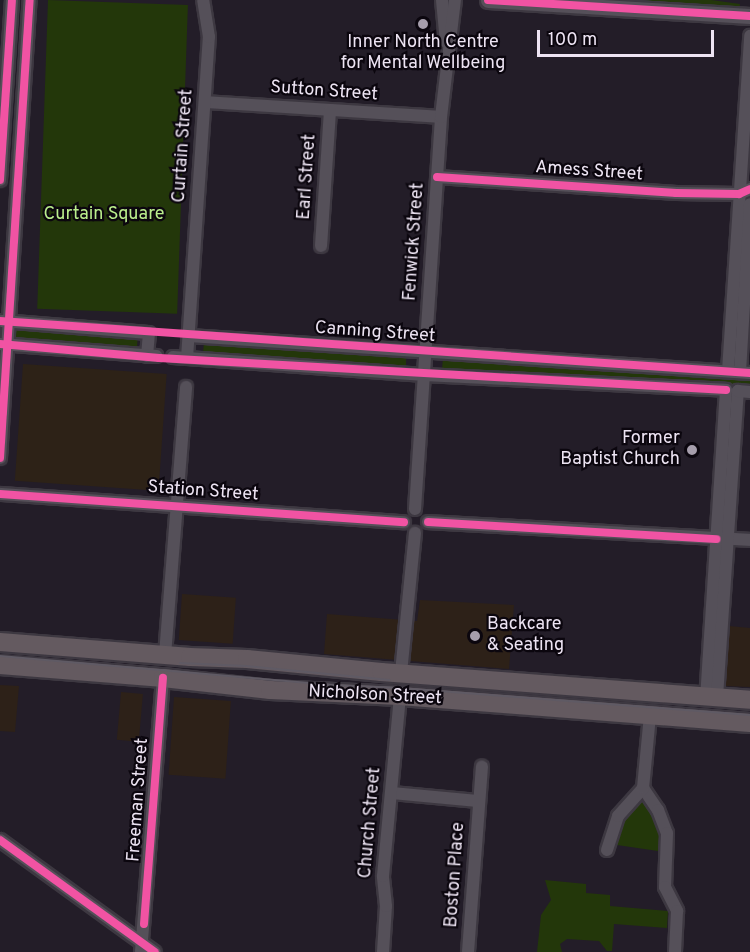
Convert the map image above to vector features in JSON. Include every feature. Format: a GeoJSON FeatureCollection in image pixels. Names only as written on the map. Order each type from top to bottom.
{"type":"FeatureCollection","features":[{"type":"Feature","properties":{"kind":"main road","name":"Nicholson Street"},"geometry":{"type":"LineString","coordinates":[[0,642],[165,655],[247,658],[401,673],[750,700]]}},
{"type":"Feature","properties":{"kind":"main road","name":"Nicholson Street"},"geometry":{"type":"LineString","coordinates":[[0,665],[163,678],[270,690],[400,696],[750,723]]}},
{"type":"Feature","properties":{"kind":"street"},"geometry":{"type":"LineString","coordinates":[[0,180],[12,0]]}},
{"type":"Feature","properties":{"kind":"street"},"geometry":{"type":"LineString","coordinates":[[0,458],[4,321],[30,0]]}},
{"type":"Feature","properties":{"kind":"street","name":"Curtain Street"},"geometry":{"type":"LineString","coordinates":[[187,358],[209,37],[203,0]]}},
{"type":"Feature","properties":{"kind":"street","name":"Fenwick Street"},"geometry":{"type":"LineString","coordinates":[[442,0],[442,18],[447,49]]}},
{"type":"Feature","properties":{"kind":"street","name":"Fenwick Street"},"geometry":{"type":"LineString","coordinates":[[415,509],[441,117],[454,0]]}},
{"type":"Feature","properties":{"kind":"street"},"geometry":{"type":"LineString","coordinates":[[488,0],[617,4],[750,16]]}},
{"type":"Feature","properties":{"kind":"street"},"geometry":{"type":"LineString","coordinates":[[739,372],[739,287],[747,197],[750,36]]}},
{"type":"Feature","properties":{"kind":"street","name":"Sutton Street"},"geometry":{"type":"LineString","coordinates":[[205,102],[441,117]]}},
{"type":"Feature","properties":{"kind":"street","name":"Earl Street"},"geometry":{"type":"LineString","coordinates":[[321,246],[330,110]]}},
{"type":"Feature","properties":{"kind":"street","name":"Amess Street"},"geometry":{"type":"LineString","coordinates":[[437,177],[747,197]]}},
{"type":"Feature","properties":{"kind":"street"},"geometry":{"type":"LineString","coordinates":[[3,344],[152,356],[148,333],[4,321]]}},
{"type":"Feature","properties":{"kind":"street","name":"Canning Street"},"geometry":{"type":"LineString","coordinates":[[189,336],[739,372]]}},
{"type":"Feature","properties":{"kind":"street"},"geometry":{"type":"LineString","coordinates":[[173,357],[424,375],[738,391],[731,413],[712,697]]}},
{"type":"Feature","properties":{"kind":"street"},"geometry":{"type":"LineString","coordinates":[[165,655],[186,387]]}},
{"type":"Feature","properties":{"kind":"street","name":"Station Street"},"geometry":{"type":"LineString","coordinates":[[0,494],[404,522]]}},
{"type":"Feature","properties":{"kind":"street"},"geometry":{"type":"LineString","coordinates":[[415,509],[426,514],[428,522],[422,532],[415,533],[408,531],[404,522],[408,512],[415,509]]}},
{"type":"Feature","properties":{"kind":"street"},"geometry":{"type":"LineString","coordinates":[[428,522],[750,540]]}},
{"type":"Feature","properties":{"kind":"street"},"geometry":{"type":"LineString","coordinates":[[401,673],[415,533]]}},
{"type":"Feature","properties":{"kind":"street","name":"Freeman Street"},"geometry":{"type":"LineString","coordinates":[[142,948],[163,678]]}},
{"type":"Feature","properties":{"kind":"street","name":"Church Street"},"geometry":{"type":"LineString","coordinates":[[383,952],[386,906],[384,876],[400,696]]}},
{"type":"Feature","properties":{"kind":"street"},"geometry":{"type":"LineString","coordinates":[[607,850],[618,816],[643,788],[650,715]]}},
{"type":"Feature","properties":{"kind":"street","name":"Boston Place"},"geometry":{"type":"LineString","coordinates":[[468,952],[482,767]]}},
{"type":"Feature","properties":{"kind":"street"},"geometry":{"type":"LineString","coordinates":[[643,788],[658,810],[667,832],[665,887],[677,912],[675,952]]}},
{"type":"Feature","properties":{"kind":"street","name":"Boston Place"},"geometry":{"type":"LineString","coordinates":[[392,793],[478,801]]}},
{"type":"Feature","properties":{"kind":"street"},"geometry":{"type":"LineString","coordinates":[[0,840],[142,948],[155,952]]}},
{"type":"Feature","properties":{"kind":"shaded area"},"geometry":{"type":"Polygon","coordinates":[[[23,364],[167,374],[158,491],[15,481],[23,364]]]}},
{"type":"Feature","properties":{"kind":"shaded area"},"geometry":{"type":"Polygon","coordinates":[[[182,594],[236,598],[233,644],[179,640],[182,594]]]}},
{"type":"Feature","properties":{"kind":"shaded area"},"geometry":{"type":"Polygon","coordinates":[[[420,600],[514,605],[509,669],[324,654],[327,614],[417,621],[420,600]]]}},
{"type":"Feature","properties":{"kind":"shaded area"},"geometry":{"type":"Polygon","coordinates":[[[729,626],[750,628],[750,687],[725,686],[729,626]]]}},
{"type":"Feature","properties":{"kind":"shaded area"},"geometry":{"type":"Polygon","coordinates":[[[0,685],[19,686],[15,732],[0,731],[0,685]]]}},
{"type":"Feature","properties":{"kind":"shaded area"},"geometry":{"type":"Polygon","coordinates":[[[121,692],[143,694],[139,742],[117,740],[121,692]]]}},
{"type":"Feature","properties":{"kind":"shaded area"},"geometry":{"type":"Polygon","coordinates":[[[174,697],[231,701],[225,779],[169,775],[174,697]]]}},
{"type":"Feature","properties":{"kind":"green space","name":"Curtain Square"},"geometry":{"type":"Polygon","coordinates":[[[48,0],[188,5],[177,314],[37,309],[48,0]]]}},
{"type":"Feature","properties":{"kind":"green space"},"geometry":{"type":"Polygon","coordinates":[[[625,0],[711,0],[740,4],[739,11],[625,5],[625,0]]]}},
{"type":"Feature","properties":{"kind":"green space"},"geometry":{"type":"Polygon","coordinates":[[[15,328],[138,337],[137,349],[14,340],[15,328]]]}},
{"type":"Feature","properties":{"kind":"green space"},"geometry":{"type":"Polygon","coordinates":[[[204,342],[406,354],[406,368],[203,353],[204,342]]]}},
{"type":"Feature","properties":{"kind":"green space"},"geometry":{"type":"Polygon","coordinates":[[[443,357],[750,375],[750,388],[734,405],[729,406],[726,386],[442,370],[443,357]]]}},
{"type":"Feature","properties":{"kind":"green space"},"geometry":{"type":"Polygon","coordinates":[[[641,800],[646,804],[658,826],[660,841],[658,851],[617,845],[623,822],[641,800]]]}},
{"type":"Feature","properties":{"kind":"green space"},"geometry":{"type":"Polygon","coordinates":[[[545,880],[586,884],[586,893],[610,895],[610,906],[668,911],[667,928],[614,924],[612,951],[607,951],[599,941],[567,939],[560,944],[562,952],[537,952],[541,915],[551,900],[545,880]]]}},
{"type":"Feature","properties":{"kind":"tram line"},"geometry":{"type":"LineString","coordinates":[[0,656],[329,685],[400,688],[750,715]]}},
{"type":"Feature","properties":{"kind":"tram line"},"geometry":{"type":"LineString","coordinates":[[180,663],[246,666],[389,680]]}},
{"type":"Feature","properties":{"kind":"cycle path"},"geometry":{"type":"LineString","coordinates":[[0,180],[12,0]]}},
{"type":"Feature","properties":{"kind":"cycle path"},"geometry":{"type":"LineString","coordinates":[[0,458],[30,0]]}},
{"type":"Feature","properties":{"kind":"cycle path"},"geometry":{"type":"LineString","coordinates":[[488,0],[750,16]]}},
{"type":"Feature","properties":{"kind":"cycle path"},"geometry":{"type":"LineString","coordinates":[[437,177],[676,193],[739,194],[750,189]]}},
{"type":"Feature","properties":{"kind":"cycle path"},"geometry":{"type":"LineString","coordinates":[[0,321],[750,373]]}},
{"type":"Feature","properties":{"kind":"cycle path"},"geometry":{"type":"LineString","coordinates":[[0,344],[159,358],[726,390]]}},
{"type":"Feature","properties":{"kind":"cycle path"},"geometry":{"type":"LineString","coordinates":[[0,494],[404,522]]}},
{"type":"Feature","properties":{"kind":"cycle path"},"geometry":{"type":"LineString","coordinates":[[428,522],[717,539]]}},
{"type":"Feature","properties":{"kind":"cycle path"},"geometry":{"type":"LineString","coordinates":[[144,924],[163,678]]}},
{"type":"Feature","properties":{"kind":"cycle path"},"geometry":{"type":"LineString","coordinates":[[0,840],[155,952]]}},
{"type":"Feature","properties":{"kind":"place","name":"Inner North Centre for Mental Wellbeing"},"geometry":{"type":"Point","coordinates":[423,24]}},
{"type":"Feature","properties":{"kind":"place","name":"Former Baptist Church"},"geometry":{"type":"Point","coordinates":[692,450]}},
{"type":"Feature","properties":{"kind":"place","name":"Backcare & Seating"},"geometry":{"type":"Point","coordinates":[475,636]}}]}
